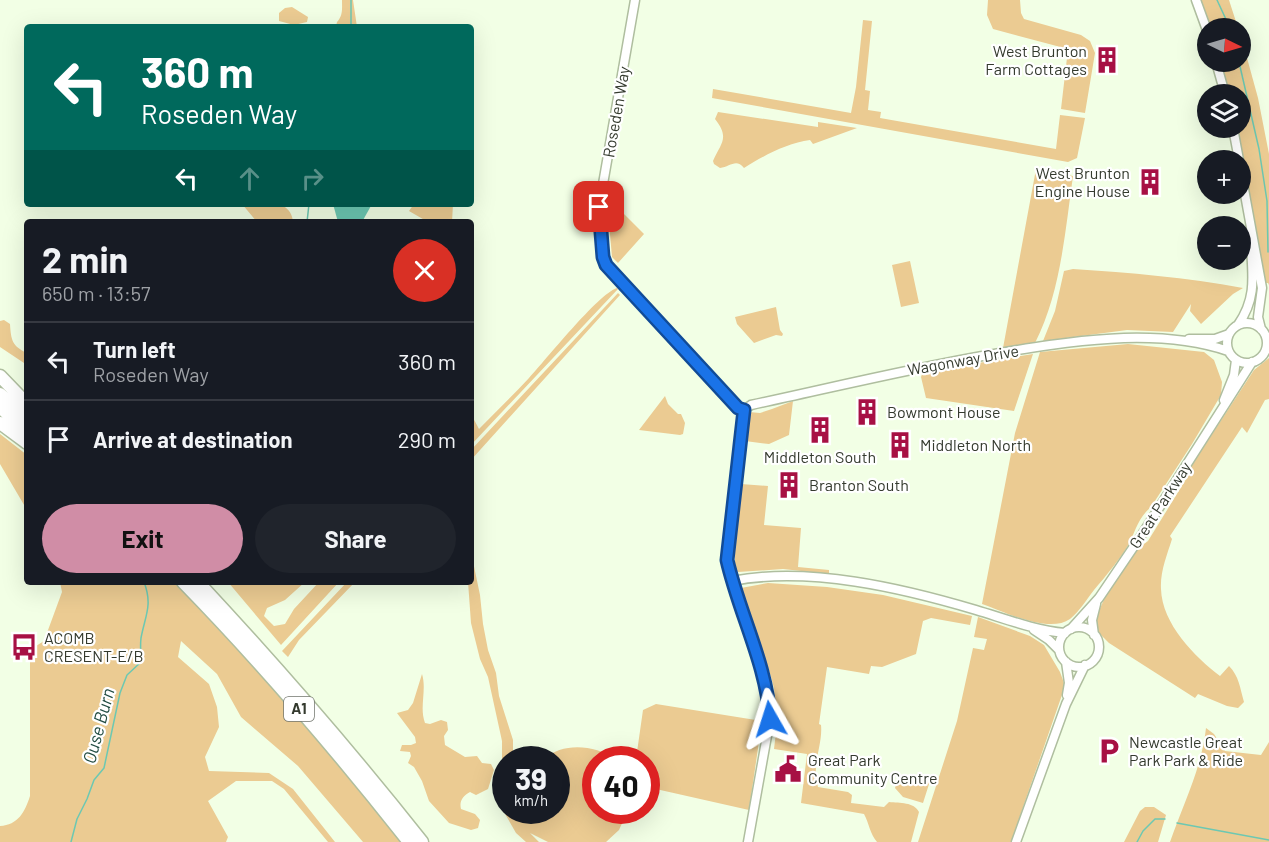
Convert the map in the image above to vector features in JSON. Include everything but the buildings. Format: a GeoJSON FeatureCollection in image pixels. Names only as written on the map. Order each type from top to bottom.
{"type":"FeatureCollection","features":[{"type":"Feature","properties":{"kind":"highway"},"geometry":{"type":"LineString","coordinates":[[0,376],[24,401]]}},
{"type":"Feature","properties":{"kind":"highway"},"geometry":{"type":"LineString","coordinates":[[0,393],[24,415]]}},
{"type":"Feature","properties":{"kind":"highway"},"geometry":{"type":"LineString","coordinates":[[0,407],[24,429]]}},
{"type":"Feature","properties":{"kind":"highway"},"geometry":{"type":"LineString","coordinates":[[0,423],[24,441]]}},
{"type":"Feature","properties":{"kind":"highway","name":"A1"},"geometry":{"type":"LineString","coordinates":[[186,585],[287,694],[353,771],[409,842]]}},
{"type":"Feature","properties":{"kind":"highway","name":"A1"},"geometry":{"type":"LineString","coordinates":[[201,585],[302,696],[422,842]]}},
{"type":"Feature","properties":{"kind":"street","name":"Roseden Way"},"geometry":{"type":"LineString","coordinates":[[635,0],[599,207],[603,257],[610,270],[738,408],[744,410]]}},
{"type":"Feature","properties":{"kind":"street"},"geometry":{"type":"LineString","coordinates":[[1196,0],[1203,18]]}},
{"type":"Feature","properties":{"kind":"street","name":"Great Parkway"},"geometry":{"type":"LineString","coordinates":[[1229,334],[1247,312],[1252,293],[1248,204]]}},
{"type":"Feature","properties":{"kind":"street","name":"Great Parkway"},"geometry":{"type":"LineString","coordinates":[[1066,704],[1069,683],[1066,662],[1059,650],[1060,641],[1099,598],[1219,411],[1238,387],[1252,362],[1259,358],[1266,348],[1266,340],[1258,317],[1262,288],[1248,204]]}},
{"type":"Feature","properties":{"kind":"street"},"geometry":{"type":"LineString","coordinates":[[1238,325],[1251,324],[1261,329]]}},
{"type":"Feature","properties":{"kind":"street","name":"Wagonway Drive"},"geometry":{"type":"LineString","coordinates":[[1186,340],[1215,339],[1229,334]]}},
{"type":"Feature","properties":{"kind":"street"},"geometry":{"type":"LineString","coordinates":[[1229,334],[1228,351],[1236,360],[1244,363],[1252,362]]}},
{"type":"Feature","properties":{"kind":"street","name":"Wagonway Drive"},"geometry":{"type":"LineString","coordinates":[[744,410],[751,405],[913,369],[1039,346],[1128,337],[1186,340],[1228,351]]}},
{"type":"Feature","properties":{"kind":"street","name":"Great Parkway"},"geometry":{"type":"LineString","coordinates":[[1219,411],[1234,375],[1236,360]]}},
{"type":"Feature","properties":{"kind":"street"},"geometry":{"type":"LineString","coordinates":[[744,410],[727,560],[769,699],[770,719],[748,842]]}},
{"type":"Feature","properties":{"kind":"street"},"geometry":{"type":"LineString","coordinates":[[732,581],[768,577],[854,583],[914,594],[977,610],[1032,628],[1068,631],[1085,628],[1094,635]]}},
{"type":"Feature","properties":{"kind":"street","name":"Great Parkway"},"geometry":{"type":"LineString","coordinates":[[1016,842],[1066,704],[1085,665],[1091,662],[1098,651],[1092,620],[1099,598]]}},
{"type":"Feature","properties":{"kind":"street"},"geometry":{"type":"LineString","coordinates":[[1032,628],[1059,650]]}},
{"type":"Feature","properties":{"kind":"street"},"geometry":{"type":"LineString","coordinates":[[1066,662],[1076,666],[1085,665]]}},
{"type":"Feature","properties":{"kind":"shaded area"},"geometry":{"type":"Polygon","coordinates":[[[342,0],[353,0],[357,24],[336,24],[342,10],[342,0]]]}},
{"type":"Feature","properties":{"kind":"shaded area"},"geometry":{"type":"Polygon","coordinates":[[[988,0],[1020,0],[1024,19],[1081,35],[1090,41],[1095,53],[1085,113],[1061,109],[1068,49],[993,29],[987,15],[988,0]]]}},
{"type":"Feature","properties":{"kind":"shaded area"},"geometry":{"type":"Polygon","coordinates":[[[1201,0],[1229,0],[1235,18],[1207,18],[1201,0]]]}},
{"type":"Feature","properties":{"kind":"shaded area"},"geometry":{"type":"Polygon","coordinates":[[[292,7],[308,17],[307,22],[290,24],[279,21],[279,13],[285,8],[292,7]]]}},
{"type":"Feature","properties":{"kind":"shaded area"},"geometry":{"type":"Polygon","coordinates":[[[863,20],[872,21],[865,90],[870,91],[868,110],[881,112],[880,118],[1056,149],[1060,115],[1085,118],[1077,158],[1068,162],[712,98],[713,89],[851,113],[863,20]]]}},
{"type":"Feature","properties":{"kind":"shaded area"},"geometry":{"type":"Polygon","coordinates":[[[1223,72],[1251,72],[1258,98],[1269,154],[1269,285],[1264,283],[1250,204],[1251,150],[1241,150],[1239,138],[1251,138],[1251,84],[1226,84],[1223,72]]]}},
{"type":"Feature","properties":{"kind":"shaded area"},"geometry":{"type":"Polygon","coordinates":[[[718,112],[818,127],[818,122],[857,128],[813,144],[810,140],[784,147],[744,168],[736,163],[720,168],[713,161],[723,140],[722,131],[715,119],[718,112]]]}},
{"type":"Feature","properties":{"kind":"shaded area"},"geometry":{"type":"Polygon","coordinates":[[[1036,169],[1073,176],[1061,261],[1051,303],[1035,343],[1003,348],[1036,169]]]}},
{"type":"Feature","properties":{"kind":"shaded area"},"geometry":{"type":"Polygon","coordinates":[[[244,207],[284,207],[291,214],[292,219],[254,219],[244,207]]]}},
{"type":"Feature","properties":{"kind":"shaded area"},"geometry":{"type":"Polygon","coordinates":[[[412,207],[453,207],[452,219],[423,219],[409,211],[412,207]]]}},
{"type":"Feature","properties":{"kind":"shaded area"},"geometry":{"type":"Polygon","coordinates":[[[608,211],[621,211],[644,234],[618,263],[612,257],[608,211]]]}},
{"type":"Feature","properties":{"kind":"shaded area"},"geometry":{"type":"Polygon","coordinates":[[[910,261],[919,303],[901,307],[892,265],[910,261]]]}},
{"type":"Feature","properties":{"kind":"shaded area"},"geometry":{"type":"Polygon","coordinates":[[[1073,269],[1179,278],[1243,288],[1233,294],[1201,324],[1190,311],[1191,304],[1173,332],[1127,330],[1043,341],[1055,311],[1064,271],[1073,269]]]}},
{"type":"Feature","properties":{"kind":"shaded area"},"geometry":{"type":"Polygon","coordinates":[[[618,289],[474,442],[474,420],[479,429],[608,293],[618,289]]]}},
{"type":"Feature","properties":{"kind":"shaded area"},"geometry":{"type":"Polygon","coordinates":[[[618,293],[620,295],[474,457],[474,447],[618,293]]]}},
{"type":"Feature","properties":{"kind":"shaded area"},"geometry":{"type":"Polygon","coordinates":[[[776,307],[782,336],[776,335],[754,343],[737,324],[735,317],[776,307]]]}},
{"type":"Feature","properties":{"kind":"shaded area"},"geometry":{"type":"Polygon","coordinates":[[[4,320],[10,324],[15,345],[24,351],[24,363],[0,347],[0,321],[4,320]]]}},
{"type":"Feature","properties":{"kind":"shaded area"},"geometry":{"type":"Polygon","coordinates":[[[1128,344],[1204,352],[1214,360],[1222,382],[1221,395],[1192,444],[1141,519],[1123,554],[1070,619],[1061,623],[1039,623],[982,604],[1015,433],[1040,352],[1128,344]]]}},
{"type":"Feature","properties":{"kind":"shaded area"},"geometry":{"type":"Polygon","coordinates":[[[1033,354],[1014,411],[926,398],[921,377],[923,372],[1033,354]]]}},
{"type":"Feature","properties":{"kind":"shaded area"},"geometry":{"type":"Polygon","coordinates":[[[1269,358],[1269,399],[1265,400],[1247,433],[1242,427],[1170,536],[1172,539],[1161,583],[1167,615],[1182,638],[1200,659],[1220,676],[1229,666],[1235,674],[1244,702],[1238,708],[1198,694],[1195,698],[1109,643],[1097,627],[1097,615],[1107,593],[1136,550],[1148,541],[1188,476],[1188,471],[1254,370],[1269,358]]]}},
{"type":"Feature","properties":{"kind":"shaded area"},"geometry":{"type":"Polygon","coordinates":[[[665,396],[668,404],[678,414],[681,414],[685,423],[683,434],[639,430],[665,396]]]}},
{"type":"Feature","properties":{"kind":"shaded area"},"geometry":{"type":"Polygon","coordinates":[[[793,401],[789,435],[769,444],[745,441],[749,412],[760,413],[793,401]]]}},
{"type":"Feature","properties":{"kind":"shaded area"},"geometry":{"type":"Polygon","coordinates":[[[0,434],[24,453],[24,505],[0,464],[0,434]]]}},
{"type":"Feature","properties":{"kind":"shaded area"},"geometry":{"type":"Polygon","coordinates":[[[741,484],[768,486],[764,525],[801,528],[798,567],[829,570],[829,574],[783,569],[738,572],[735,570],[741,484]]]}},
{"type":"Feature","properties":{"kind":"shaded area"},"geometry":{"type":"Polygon","coordinates":[[[474,566],[488,650],[496,673],[499,696],[513,746],[502,746],[488,677],[480,659],[471,623],[468,585],[474,585],[474,566]]]}},
{"type":"Feature","properties":{"kind":"shaded area"},"geometry":{"type":"Polygon","coordinates":[[[768,583],[827,587],[883,595],[972,616],[970,625],[931,618],[923,621],[916,654],[882,667],[871,666],[869,674],[827,667],[816,763],[818,787],[848,792],[852,795],[851,803],[884,807],[889,802],[914,806],[919,812],[911,842],[877,842],[864,814],[801,803],[807,754],[774,749],[778,716],[774,688],[741,588],[768,583]]]}},
{"type":"Feature","properties":{"kind":"shaded area"},"geometry":{"type":"Polygon","coordinates":[[[61,585],[178,585],[292,709],[401,842],[363,842],[298,766],[241,717],[217,674],[181,641],[178,657],[209,684],[217,707],[219,727],[205,757],[209,771],[269,773],[293,789],[335,842],[328,842],[284,789],[272,781],[236,781],[208,801],[228,837],[226,842],[0,842],[0,826],[12,823],[20,817],[30,796],[30,656],[28,651],[44,641],[62,592],[61,585]]]}},
{"type":"Feature","properties":{"kind":"shaded area"},"geometry":{"type":"Polygon","coordinates":[[[231,585],[302,585],[285,600],[267,608],[264,616],[274,626],[285,624],[294,609],[316,585],[336,585],[281,645],[231,585]]]}},
{"type":"Feature","properties":{"kind":"shaded area"},"geometry":{"type":"Polygon","coordinates":[[[344,585],[352,585],[299,640],[288,657],[282,651],[344,585]]]}},
{"type":"Feature","properties":{"kind":"shaded area"},"geometry":{"type":"Polygon","coordinates":[[[978,617],[1030,636],[1044,645],[1060,672],[1064,683],[1063,692],[1011,842],[918,842],[957,721],[973,648],[984,650],[987,639],[974,637],[978,617]]]}},
{"type":"Feature","properties":{"kind":"shaded area"},"geometry":{"type":"Polygon","coordinates":[[[422,674],[425,723],[430,724],[441,720],[447,722],[445,745],[465,757],[477,756],[482,763],[491,764],[492,776],[488,789],[476,795],[470,792],[461,801],[461,809],[475,814],[480,820],[478,828],[471,830],[449,823],[429,801],[422,781],[414,767],[408,763],[410,752],[400,751],[402,745],[416,743],[415,737],[397,713],[408,710],[413,703],[422,674]]]}},
{"type":"Feature","properties":{"kind":"shaded area"},"geometry":{"type":"Polygon","coordinates":[[[656,704],[762,721],[749,810],[660,790],[660,746],[638,746],[643,710],[656,704]]]}},
{"type":"Feature","properties":{"kind":"shaded area"},"geometry":{"type":"Polygon","coordinates":[[[1206,728],[1214,734],[1225,751],[1261,755],[1269,742],[1269,842],[1170,842],[1201,757],[1206,728]]]}},
{"type":"Feature","properties":{"kind":"shaded area"},"geometry":{"type":"Polygon","coordinates":[[[582,747],[582,824],[622,824],[619,830],[606,842],[548,842],[530,833],[539,842],[526,842],[516,833],[511,824],[570,824],[570,748],[582,747]]]}},
{"type":"Feature","properties":{"kind":"shaded area"},"geometry":{"type":"Polygon","coordinates":[[[903,777],[930,781],[923,803],[903,797],[895,788],[903,777]]]}},
{"type":"Feature","properties":{"kind":"shaded area"},"geometry":{"type":"Polygon","coordinates":[[[1145,807],[1154,807],[1166,815],[1158,842],[1124,842],[1140,811],[1145,807]]]}},
{"type":"Feature","properties":{"kind":"water"},"geometry":{"type":"Polygon","coordinates":[[[334,207],[370,207],[364,219],[337,219],[334,207]]]}},
{"type":"Feature","properties":{"kind":"waterway","name":"Ouse Burn"},"geometry":{"type":"LineString","coordinates":[[351,0],[351,24]]}},
{"type":"Feature","properties":{"kind":"waterway"},"geometry":{"type":"LineString","coordinates":[[1217,0],[1225,18]]}},
{"type":"Feature","properties":{"kind":"waterway"},"geometry":{"type":"LineString","coordinates":[[1241,72],[1259,149],[1267,201],[1268,252]]}},
{"type":"Feature","properties":{"kind":"waterway","name":"Ouse Burn"},"geometry":{"type":"LineString","coordinates":[[307,219],[309,207]]}},
{"type":"Feature","properties":{"kind":"waterway","name":"Ouse Burn"},"geometry":{"type":"LineString","coordinates":[[71,842],[77,819],[94,780],[104,768],[120,693],[127,675],[141,662],[141,638],[148,604],[145,585]]}},
{"type":"Feature","properties":{"kind":"waterway"},"geometry":{"type":"LineString","coordinates":[[1137,842],[1143,831],[1155,819],[1165,819]]}},
{"type":"Feature","properties":{"kind":"waterway"},"geometry":{"type":"LineString","coordinates":[[1177,823],[1269,840]]}},
{"type":"Feature","properties":{"kind":"place","name":"West Brunton Farm Cottages"},"geometry":{"type":"Point","coordinates":[1107,60]}},
{"type":"Feature","properties":{"kind":"place","name":"West Brunton Engine House"},"geometry":{"type":"Point","coordinates":[1150,182]}},
{"type":"Feature","properties":{"kind":"place","name":"Bowmont House"},"geometry":{"type":"Point","coordinates":[867,412]}},
{"type":"Feature","properties":{"kind":"place","name":"Middleton South"},"geometry":{"type":"Point","coordinates":[820,430]}},
{"type":"Feature","properties":{"kind":"place","name":"Middleton North"},"geometry":{"type":"Point","coordinates":[900,445]}},
{"type":"Feature","properties":{"kind":"place","name":"Branton South"},"geometry":{"type":"Point","coordinates":[789,485]}},
{"type":"Feature","properties":{"kind":"place","name":"ACOMB CRESENT-E/B"},"geometry":{"type":"Point","coordinates":[24,647]}},
{"type":"Feature","properties":{"kind":"place","name":"Newcastle Great Park Park & Ride"},"geometry":{"type":"Point","coordinates":[1109,751]}},
{"type":"Feature","properties":{"kind":"place","name":"Great Park Community Centre"},"geometry":{"type":"Point","coordinates":[788,769]}},
{"type":"Feature","properties":{"kind":"route"},"geometry":{"type":"LineString","coordinates":[[599,207],[603,257],[606,265],[738,408],[744,410],[727,560],[769,699],[770,719]]}}]}
